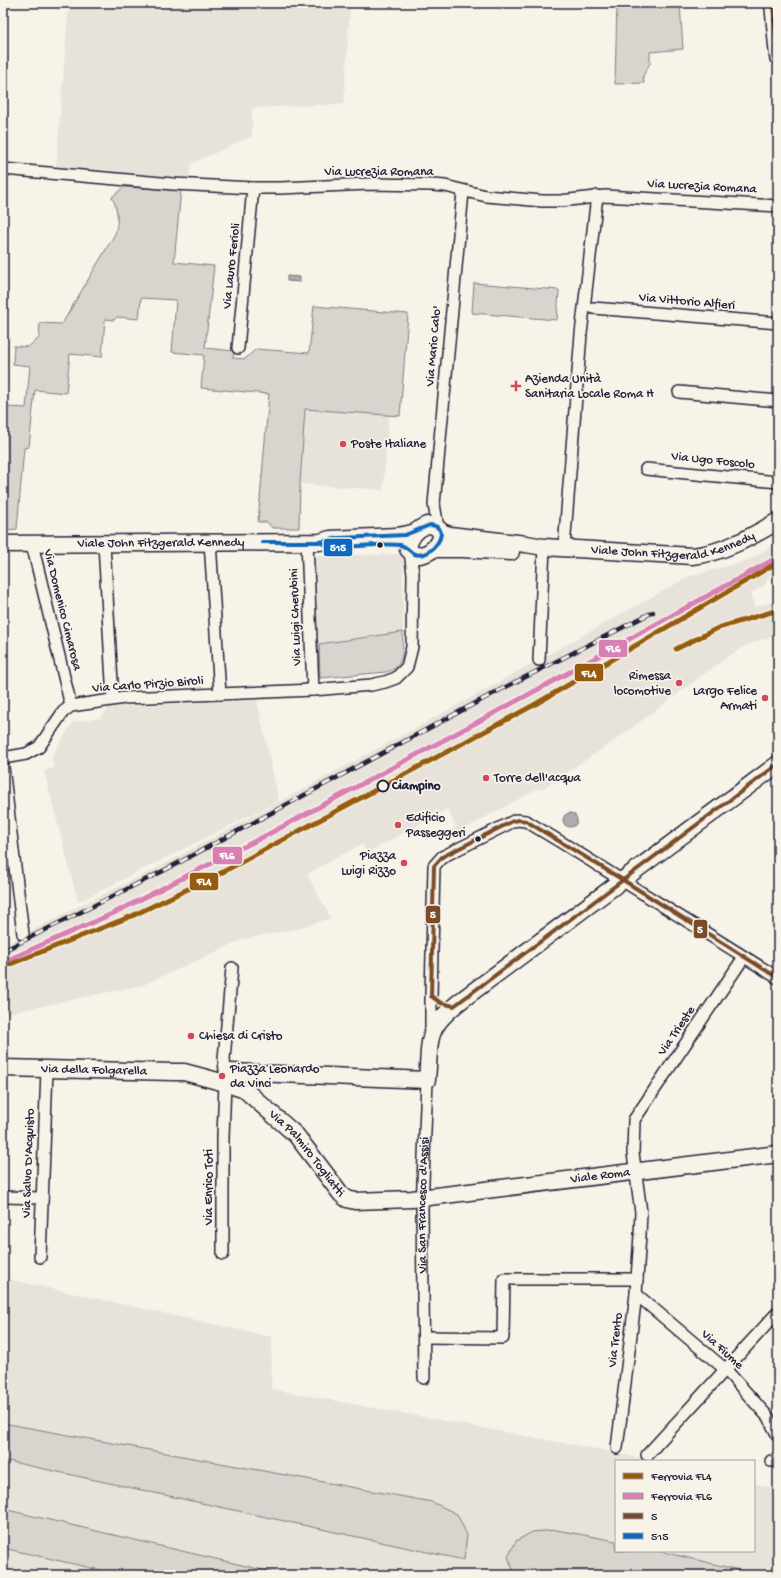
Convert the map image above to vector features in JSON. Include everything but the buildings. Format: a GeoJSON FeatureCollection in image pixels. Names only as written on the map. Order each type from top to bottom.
{"type":"FeatureCollection","features":[{"type":"Feature","properties":{"kind":"street"},"geometry":{"type":"LineString","coordinates":[[773,3],[777,30],[778,57]]}},
{"type":"Feature","properties":{"kind":"street","name":"Via Lucrezia Romana"},"geometry":{"type":"LineString","coordinates":[[3,169],[173,184],[253,188],[387,184],[438,186],[486,196],[548,201],[597,196],[778,206]]}},
{"type":"Feature","properties":{"kind":"street","name":"Via Lauro Ferioli"},"geometry":{"type":"LineString","coordinates":[[238,348],[253,188]]}},
{"type":"Feature","properties":{"kind":"street","name":"Via Mario Calo'"},"geometry":{"type":"LineString","coordinates":[[430,529],[434,504],[463,192]]}},
{"type":"Feature","properties":{"kind":"street"},"geometry":{"type":"LineString","coordinates":[[564,548],[581,334],[597,196]]}},
{"type":"Feature","properties":{"kind":"street","name":"Via Vittorio Alfieri"},"geometry":{"type":"LineString","coordinates":[[593,308],[778,323]]}},
{"type":"Feature","properties":{"kind":"street"},"geometry":{"type":"LineString","coordinates":[[679,392],[778,401]]}},
{"type":"Feature","properties":{"kind":"street","name":"Via Ugo Foscolo"},"geometry":{"type":"LineString","coordinates":[[646,469],[778,482]]}},
{"type":"Feature","properties":{"kind":"street","name":"Viale John Fitzgerald Kennedy"},"geometry":{"type":"LineString","coordinates":[[3,544],[314,542],[330,538],[402,535],[430,529],[450,535],[544,547],[696,556],[730,547],[778,521]]}},
{"type":"Feature","properties":{"kind":"street"},"geometry":{"type":"LineString","coordinates":[[430,529],[441,539],[439,543],[419,551],[411,538],[430,529]]}},
{"type":"Feature","properties":{"kind":"street"},"geometry":{"type":"LineString","coordinates":[[210,542],[220,694]]}},
{"type":"Feature","properties":{"kind":"street","name":"Viale John Fitzgerald Kennedy"},"geometry":{"type":"LineString","coordinates":[[314,542],[331,547],[397,545],[419,551],[463,549],[511,552],[530,551],[544,547]]}},
{"type":"Feature","properties":{"kind":"street","name":"Via Luigi Cherubini"},"geometry":{"type":"LineString","coordinates":[[313,690],[314,542]]}},
{"type":"Feature","properties":{"kind":"street","name":"Via Domenico Cimarosa"},"geometry":{"type":"LineString","coordinates":[[32,544],[71,706]]}},
{"type":"Feature","properties":{"kind":"street"},"geometry":{"type":"LineString","coordinates":[[104,544],[113,699]]}},
{"type":"Feature","properties":{"kind":"street"},"geometry":{"type":"LineString","coordinates":[[539,660],[544,547]]}},
{"type":"Feature","properties":{"kind":"street","name":"Via Carlo Pirzio Biroli"},"geometry":{"type":"LineString","coordinates":[[71,706],[113,699],[313,690],[371,685],[391,680],[405,671],[411,656],[413,574],[419,551]]}},
{"type":"Feature","properties":{"kind":"street"},"geometry":{"type":"LineString","coordinates":[[3,758],[26,754],[39,747],[63,712],[71,706]]}},
{"type":"Feature","properties":{"kind":"street","name":"Via San Francesco d'Assisi"},"geometry":{"type":"LineString","coordinates":[[424,1378],[423,1198],[427,1080],[429,1041],[436,1024],[454,1006],[778,764]]}},
{"type":"Feature","properties":{"kind":"street"},"geometry":{"type":"LineString","coordinates":[[3,767],[23,934]]}},
{"type":"Feature","properties":{"kind":"street","name":"Via San Francesco d'Assisi"},"geometry":{"type":"LineString","coordinates":[[432,1032],[431,996],[433,872],[436,863],[442,857],[513,821],[519,820],[526,821],[622,881]]}},
{"type":"Feature","properties":{"kind":"street"},"geometry":{"type":"LineString","coordinates":[[622,881],[778,978]]}},
{"type":"Feature","properties":{"kind":"street","name":"Via Trieste"},"geometry":{"type":"LineString","coordinates":[[634,1120],[744,958]]}},
{"type":"Feature","properties":{"kind":"street"},"geometry":{"type":"LineString","coordinates":[[232,968],[224,1059],[227,1077],[245,1090]]}},
{"type":"Feature","properties":{"kind":"street"},"geometry":{"type":"LineString","coordinates":[[431,996],[436,1002],[454,1006]]}},
{"type":"Feature","properties":{"kind":"street","name":"Via della Folgarella"},"geometry":{"type":"LineString","coordinates":[[3,1068],[184,1072],[227,1077]]}},
{"type":"Feature","properties":{"kind":"street","name":"Via Salvo D'Acquisto"},"geometry":{"type":"LineString","coordinates":[[40,1257],[47,1070]]}},
{"type":"Feature","properties":{"kind":"street"},"geometry":{"type":"LineString","coordinates":[[227,1077],[250,1073],[427,1080]]}},
{"type":"Feature","properties":{"kind":"street"},"geometry":{"type":"LineString","coordinates":[[245,1090],[244,1082],[250,1073]]}},
{"type":"Feature","properties":{"kind":"street","name":"Via Enrico Toti"},"geometry":{"type":"LineString","coordinates":[[224,1254],[223,1119],[227,1077]]}},
{"type":"Feature","properties":{"kind":"street","name":"Via Palmiro Togliatti"},"geometry":{"type":"LineString","coordinates":[[245,1090],[296,1135],[341,1194],[347,1199],[355,1201],[423,1198]]}},
{"type":"Feature","properties":{"kind":"street","name":"Via Trento"},"geometry":{"type":"LineString","coordinates":[[617,1448],[636,1294],[640,1235],[641,1212],[633,1153],[634,1120]]}},
{"type":"Feature","properties":{"kind":"street","name":"Viale Roma"},"geometry":{"type":"LineString","coordinates":[[423,1198],[778,1154]]}},
{"type":"Feature","properties":{"kind":"street"},"geometry":{"type":"LineString","coordinates":[[3,1197],[42,1198]]}},
{"type":"Feature","properties":{"kind":"street"},"geometry":{"type":"LineString","coordinates":[[424,1337],[503,1338],[504,1278],[637,1279]]}},
{"type":"Feature","properties":{"kind":"street","name":"Via Fiume"},"geometry":{"type":"LineString","coordinates":[[636,1294],[726,1370],[768,1417],[778,1436]]}},
{"type":"Feature","properties":{"kind":"street"},"geometry":{"type":"LineString","coordinates":[[648,1455],[778,1312]]}},
{"type":"Feature","properties":{"kind":"shaded area"},"geometry":{"type":"Polygon","coordinates":[[[69,3],[350,3],[344,104],[252,108],[252,136],[191,164],[189,178],[56,168],[69,3]]]}},
{"type":"Feature","properties":{"kind":"shaded area"},"geometry":{"type":"Polygon","coordinates":[[[617,3],[680,3],[683,49],[650,52],[650,63],[643,76],[644,83],[615,84],[617,3]]]}},
{"type":"Feature","properties":{"kind":"shaded area"},"geometry":{"type":"Polygon","coordinates":[[[124,187],[181,190],[174,262],[214,266],[205,348],[234,351],[233,358],[245,359],[256,349],[309,353],[314,306],[408,314],[400,416],[305,409],[300,484],[299,528],[272,528],[267,522],[258,522],[269,394],[201,388],[204,355],[172,352],[176,300],[141,298],[139,319],[117,317],[114,320],[105,319],[102,357],[70,354],[66,393],[35,390],[29,447],[24,448],[17,529],[5,530],[3,523],[3,465],[8,407],[26,408],[30,366],[13,364],[14,346],[28,347],[39,338],[40,323],[62,324],[115,234],[117,216],[116,206],[112,197],[124,187]]]}},
{"type":"Feature","properties":{"kind":"shaded area"},"geometry":{"type":"Polygon","coordinates":[[[287,276],[300,277],[300,282],[287,281],[287,276]]]}},
{"type":"Feature","properties":{"kind":"shaded area"},"geometry":{"type":"Polygon","coordinates":[[[474,283],[559,290],[557,320],[472,313],[474,283]]]}},
{"type":"Feature","properties":{"kind":"shaded area","name":"Poste Italiane"},"geometry":{"type":"Polygon","coordinates":[[[305,409],[389,415],[383,490],[300,484],[305,409]]]}},
{"type":"Feature","properties":{"kind":"shaded area"},"geometry":{"type":"Polygon","coordinates":[[[778,542],[778,571],[769,576],[765,585],[751,593],[755,607],[778,600],[778,634],[747,645],[726,658],[614,741],[542,789],[535,790],[454,835],[452,829],[456,827],[447,809],[367,853],[362,844],[307,874],[331,918],[296,929],[244,939],[143,985],[3,1014],[3,946],[79,906],[153,870],[412,730],[688,577],[749,560],[778,542]]]}},
{"type":"Feature","properties":{"kind":"shaded area"},"geometry":{"type":"Polygon","coordinates":[[[401,554],[403,556],[403,632],[316,644],[315,556],[401,554]]]}},
{"type":"Feature","properties":{"kind":"shaded area"},"geometry":{"type":"Polygon","coordinates":[[[403,632],[402,656],[400,662],[392,670],[386,672],[320,678],[319,644],[403,632]]]}},
{"type":"Feature","properties":{"kind":"shaded area"},"geometry":{"type":"Polygon","coordinates":[[[257,700],[279,801],[78,902],[44,771],[54,768],[52,756],[73,722],[101,718],[109,707],[257,700]]]}},
{"type":"Feature","properties":{"kind":"shaded area"},"geometry":{"type":"Polygon","coordinates":[[[570,813],[575,815],[577,820],[575,825],[570,827],[565,825],[563,820],[565,815],[570,813]]]}},
{"type":"Feature","properties":{"kind":"shaded area"},"geometry":{"type":"Polygon","coordinates":[[[3,1278],[272,1337],[271,1389],[648,1460],[615,1460],[615,1552],[755,1552],[755,1483],[778,1489],[778,1575],[3,1575],[3,1278]]]}},
{"type":"Feature","properties":{"kind":"shaded area"},"geometry":{"type":"Polygon","coordinates":[[[3,1423],[432,1502],[457,1514],[467,1535],[464,1560],[3,1460],[3,1423]]]}},
{"type":"Feature","properties":{"kind":"shaded area"},"geometry":{"type":"Polygon","coordinates":[[[3,1509],[284,1575],[122,1575],[3,1548],[3,1509]]]}},
{"type":"Feature","properties":{"kind":"shaded area"},"geometry":{"type":"Polygon","coordinates":[[[557,1530],[615,1541],[615,1552],[663,1552],[760,1575],[522,1575],[513,1570],[508,1557],[516,1541],[532,1532],[557,1530]]]}},
{"type":"Feature","properties":{"kind":"railway"},"geometry":{"type":"LineString","coordinates":[[3,951],[167,869],[498,691],[653,612]]}},
{"type":"Feature","properties":{"kind":"rail line","name":"FL6"},"geometry":{"type":"LineString","coordinates":[[3,962],[114,913],[265,836],[537,690],[778,557]]}},
{"type":"Feature","properties":{"kind":"rail line","name":"FL4"},"geometry":{"type":"LineString","coordinates":[[3,967],[132,916],[219,874],[534,705],[778,562]]}},
{"type":"Feature","properties":{"kind":"rail line","name":"FL4"},"geometry":{"type":"LineString","coordinates":[[676,649],[718,628],[778,610]]}},
{"type":"Feature","properties":{"kind":"transit line","name":"5"},"geometry":{"type":"LineString","coordinates":[[773,3],[778,57]]}},
{"type":"Feature","properties":{"kind":"transit line","name":"515"},"geometry":{"type":"LineString","coordinates":[[430,525],[440,530],[440,539],[429,552],[419,555],[416,555],[404,546],[394,544],[330,547],[320,542],[340,538],[405,535],[430,525]]}},
{"type":"Feature","properties":{"kind":"transit line","name":"515"},"geometry":{"type":"LineString","coordinates":[[262,542],[320,542]]}},
{"type":"Feature","properties":{"kind":"transit line","name":"515"},"geometry":{"type":"LineString","coordinates":[[262,542],[320,542]]}},
{"type":"Feature","properties":{"kind":"transit line","name":"5"},"geometry":{"type":"LineString","coordinates":[[623,880],[778,764]]}},
{"type":"Feature","properties":{"kind":"transit line","name":"5"},"geometry":{"type":"LineString","coordinates":[[519,820],[526,821],[623,880],[454,1006],[441,1003],[431,996],[434,866],[442,857],[513,821],[519,820]]}},
{"type":"Feature","properties":{"kind":"transit line","name":"5"},"geometry":{"type":"LineString","coordinates":[[623,880],[778,978]]}},
{"type":"Feature","properties":{"kind":"place","name":"Azienda Unità Sanitaria Locale Roma H"},"geometry":{"type":"Point","coordinates":[516,386]}},
{"type":"Feature","properties":{"kind":"place","name":"Poste Italiane"},"geometry":{"type":"Point","coordinates":[343,444]}},
{"type":"Feature","properties":{"kind":"place","name":"Rimessa locomotive"},"geometry":{"type":"Point","coordinates":[679,683]}},
{"type":"Feature","properties":{"kind":"place","name":"Largo Felice Armati"},"geometry":{"type":"Point","coordinates":[765,698]}},
{"type":"Feature","properties":{"kind":"place","name":"Torre dell'acqua"},"geometry":{"type":"Point","coordinates":[486,778]}},
{"type":"Feature","properties":{"kind":"place","name":"Ciampino"},"geometry":{"type":"Point","coordinates":[383,786]}},
{"type":"Feature","properties":{"kind":"place","name":"Edificio Passeggeri"},"geometry":{"type":"Point","coordinates":[398,825]}},
{"type":"Feature","properties":{"kind":"place","name":"Piazza Luigi Rizzo"},"geometry":{"type":"Point","coordinates":[404,863]}},
{"type":"Feature","properties":{"kind":"place","name":"Chiesa di Cristo"},"geometry":{"type":"Point","coordinates":[191,1036]}},
{"type":"Feature","properties":{"kind":"place","name":"Piazza Leonardo da Vinci"},"geometry":{"type":"Point","coordinates":[222,1076]}}]}
